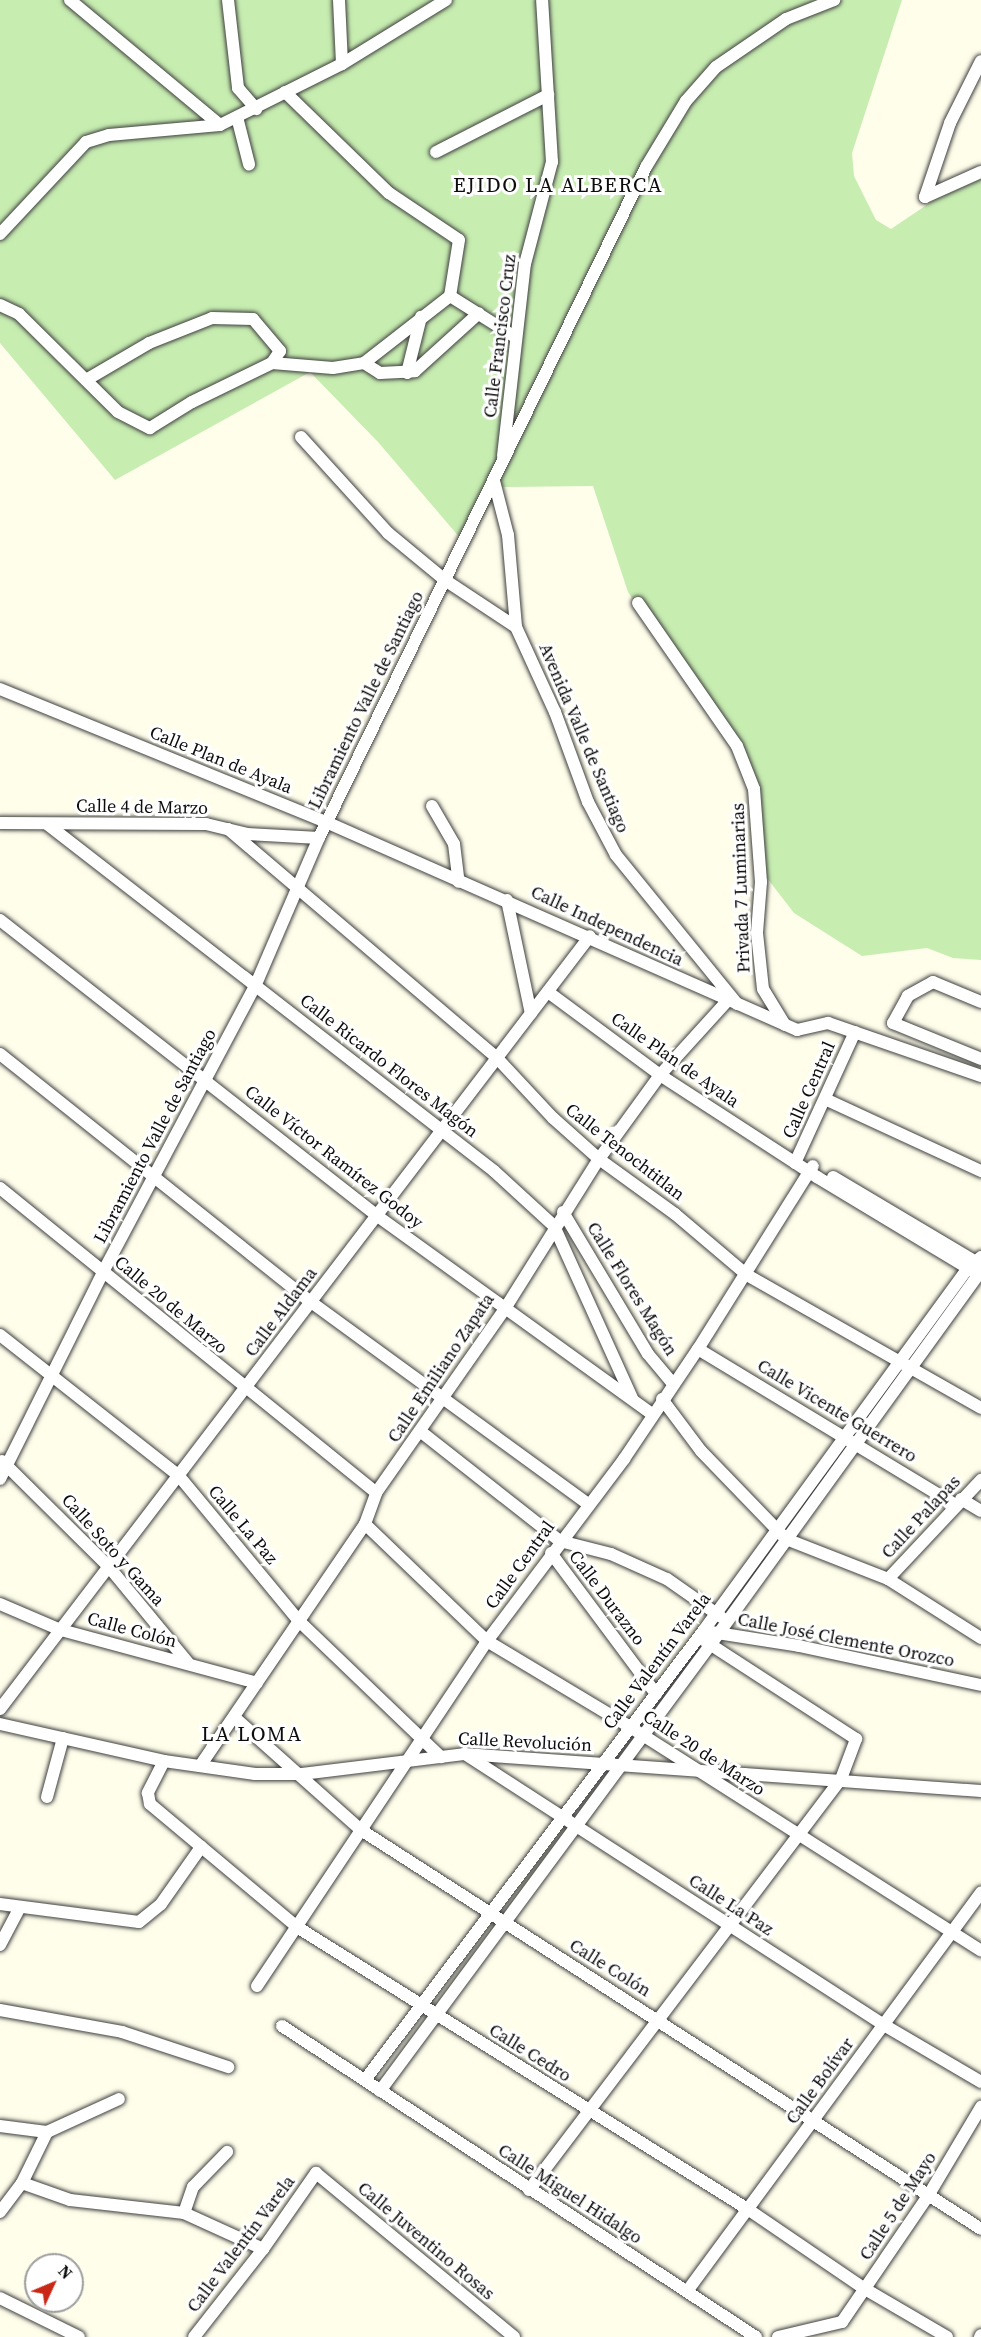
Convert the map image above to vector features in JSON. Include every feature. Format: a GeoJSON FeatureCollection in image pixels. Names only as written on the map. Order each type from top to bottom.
{"type":"FeatureCollection","features":[{"type":"Feature","properties":{"kind":"street"},"geometry":{"type":"LineString","coordinates":[[70,0],[220,125]]}},
{"type":"Feature","properties":{"kind":"street"},"geometry":{"type":"LineString","coordinates":[[339,0],[342,64]]}},
{"type":"Feature","properties":{"kind":"street"},"geometry":{"type":"LineString","coordinates":[[0,234],[86,142],[109,135],[220,125],[342,64],[446,0]]}},
{"type":"Feature","properties":{"kind":"street","name":"Calle Francisco Cruz"},"geometry":{"type":"LineString","coordinates":[[503,463],[515,337],[525,264],[552,162],[542,0]]}},
{"type":"Feature","properties":{"kind":"street","name":"Libramiento Valle de Santiago"},"geometry":{"type":"LineString","coordinates":[[0,1479],[4,1462],[256,984],[326,822],[646,167],[686,101],[716,67],[786,19],[834,0]]}},
{"type":"Feature","properties":{"kind":"street"},"geometry":{"type":"LineString","coordinates":[[227,2],[238,88],[256,109]]}},
{"type":"Feature","properties":{"kind":"street"},"geometry":{"type":"LineString","coordinates":[[981,61],[950,123],[925,197],[981,172]]}},
{"type":"Feature","properties":{"kind":"street"},"geometry":{"type":"LineString","coordinates":[[272,363],[333,368],[364,363],[450,296],[459,240],[389,192],[285,93]]}},
{"type":"Feature","properties":{"kind":"street"},"geometry":{"type":"LineString","coordinates":[[436,152],[548,95]]}},
{"type":"Feature","properties":{"kind":"street"},"geometry":{"type":"LineString","coordinates":[[237,117],[249,164]]}},
{"type":"Feature","properties":{"kind":"street"},"geometry":{"type":"LineString","coordinates":[[933,171],[950,185]]}},
{"type":"Feature","properties":{"kind":"street"},"geometry":{"type":"LineString","coordinates":[[450,296],[515,337]]}},
{"type":"Feature","properties":{"kind":"street"},"geometry":{"type":"LineString","coordinates":[[0,305],[19,314],[118,412],[150,428],[192,402],[272,363],[280,351],[253,319],[212,318],[149,343],[86,380]]}},
{"type":"Feature","properties":{"kind":"street"},"geometry":{"type":"LineString","coordinates":[[364,363],[380,373],[415,371],[479,313]]}},
{"type":"Feature","properties":{"kind":"street"},"geometry":{"type":"LineString","coordinates":[[407,372],[421,317]]}},
{"type":"Feature","properties":{"kind":"street"},"geometry":{"type":"LineString","coordinates":[[301,437],[388,533],[445,580],[516,627]]}},
{"type":"Feature","properties":{"kind":"street","name":"Avenida Valle de Santiago"},"geometry":{"type":"LineString","coordinates":[[494,481],[508,535],[516,627],[555,712],[588,802],[616,855],[732,1003]]}},
{"type":"Feature","properties":{"kind":"street","name":"Privada 7 Luminarias"},"geometry":{"type":"LineString","coordinates":[[638,603],[737,746],[754,789],[759,825],[757,933],[763,989],[785,1025]]}},
{"type":"Feature","properties":{"kind":"street","name":"Calle Plan de Ayala"},"geometry":{"type":"LineString","coordinates":[[0,689],[326,822],[459,882]]}},
{"type":"Feature","properties":{"kind":"street"},"geometry":{"type":"LineString","coordinates":[[432,807],[454,843],[459,882]]}},
{"type":"Feature","properties":{"kind":"street","name":"Calle 4 de Marzo"},"geometry":{"type":"LineString","coordinates":[[0,823],[171,823],[228,829],[247,834],[319,838]]}},
{"type":"Feature","properties":{"kind":"street","name":"Calle Ricardo Flores Magón"},"geometry":{"type":"LineString","coordinates":[[47,824],[443,1131],[554,1226],[632,1398]]}},
{"type":"Feature","properties":{"kind":"street","name":"Calle Tenochtitlan"},"geometry":{"type":"LineString","coordinates":[[228,829],[298,886],[497,1058],[553,1118],[599,1159],[675,1214],[747,1275],[981,1408]]}},
{"type":"Feature","properties":{"kind":"street","name":"Calle Independencia"},"geometry":{"type":"LineString","coordinates":[[459,882],[590,936],[732,1003],[785,1025]]}},
{"type":"Feature","properties":{"kind":"street"},"geometry":{"type":"LineString","coordinates":[[507,900],[531,1014]]}},
{"type":"Feature","properties":{"kind":"street","name":"Calle Víctor Ramírez Godoy"},"geometry":{"type":"LineString","coordinates":[[0,920],[207,1080],[376,1215],[652,1414]]}},
{"type":"Feature","properties":{"kind":"street","name":"Calle Aldama"},"geometry":{"type":"LineString","coordinates":[[0,1709],[590,936]]}},
{"type":"Feature","properties":{"kind":"street"},"geometry":{"type":"LineString","coordinates":[[981,1002],[933,982],[908,996],[893,1023],[981,1059]]}},
{"type":"Feature","properties":{"kind":"street","name":"Calle Plan de Ayala"},"geometry":{"type":"LineString","coordinates":[[548,992],[660,1075],[783,1155],[796,1160],[978,1268]]}},
{"type":"Feature","properties":{"kind":"street","name":"Calle Emiliano Zapata"},"geometry":{"type":"LineString","coordinates":[[200,1766],[365,1524],[376,1493],[506,1307],[554,1226],[599,1159],[660,1075],[732,1003]]}},
{"type":"Feature","properties":{"kind":"street"},"geometry":{"type":"LineString","coordinates":[[785,1025],[797,1030],[828,1023],[981,1076]]}},
{"type":"Feature","properties":{"kind":"street","name":"Calle Central"},"geometry":{"type":"LineString","coordinates":[[796,1160],[855,1032]]}},
{"type":"Feature","properties":{"kind":"street"},"geometry":{"type":"LineString","coordinates":[[0,1054],[311,1302],[587,1503]]}},
{"type":"Feature","properties":{"kind":"street"},"geometry":{"type":"LineString","coordinates":[[825,1099],[981,1171]]}},
{"type":"Feature","properties":{"kind":"street","name":"Calle Central"},"geometry":{"type":"LineString","coordinates":[[257,1986],[487,1641],[587,1503],[624,1459],[747,1275],[811,1169]]}},
{"type":"Feature","properties":{"kind":"street","name":"Calle 20 de Marzo"},"geometry":{"type":"LineString","coordinates":[[0,1188],[244,1389],[376,1493]]}},
{"type":"Feature","properties":{"kind":"street","name":"Calle Flores Magón"},"geometry":{"type":"LineString","coordinates":[[563,1212],[648,1354],[673,1384]]}},
{"type":"Feature","properties":{"kind":"street","name":"Calle Valentín Varela"},"geometry":{"type":"LineString","coordinates":[[365,2080],[423,2007],[564,1818],[899,1361],[978,1268]]}},
{"type":"Feature","properties":{"kind":"street","name":"Calle Valentín Varela"},"geometry":{"type":"LineString","coordinates":[[380,2091],[438,2017],[619,1765],[911,1369],[978,1268]]}},
{"type":"Feature","properties":{"kind":"street","name":"Calle La Paz"},"geometry":{"type":"LineString","coordinates":[[0,1335],[179,1476],[299,1621],[421,1741],[441,1757]]}},
{"type":"Feature","properties":{"kind":"street","name":"Calle Vicente Guerrero"},"geometry":{"type":"LineString","coordinates":[[698,1349],[855,1443],[959,1502],[981,1511]]}},
{"type":"Feature","properties":{"kind":"street"},"geometry":{"type":"LineString","coordinates":[[662,1399],[701,1451],[778,1527],[786,1539],[888,1579],[981,1638]]}},
{"type":"Feature","properties":{"kind":"street"},"geometry":{"type":"LineString","coordinates":[[420,1431],[560,1541],[611,1554],[667,1579],[727,1621]]}},
{"type":"Feature","properties":{"kind":"street","name":"Calle Soto y Gama"},"geometry":{"type":"LineString","coordinates":[[4,1462],[109,1567],[188,1663]]}},
{"type":"Feature","properties":{"kind":"street","name":"Calle Palapas"},"geometry":{"type":"LineString","coordinates":[[888,1579],[981,1480]]}},
{"type":"Feature","properties":{"kind":"street","name":"Calle 20 de Marzo"},"geometry":{"type":"LineString","coordinates":[[365,1524],[487,1641],[642,1734],[694,1770],[981,1951]]}},
{"type":"Feature","properties":{"kind":"street","name":"Calle Durazno"},"geometry":{"type":"LineString","coordinates":[[551,1553],[656,1694]]}},
{"type":"Feature","properties":{"kind":"street","name":"Calle Colón"},"geometry":{"type":"LineString","coordinates":[[0,1604],[61,1630],[257,1683]]}},
{"type":"Feature","properties":{"kind":"street"},"geometry":{"type":"LineString","coordinates":[[530,2190],[730,1925],[795,1834],[841,1779],[856,1739],[714,1639],[701,1633]]}},
{"type":"Feature","properties":{"kind":"street","name":"Calle José Clemente Orozco"},"geometry":{"type":"LineString","coordinates":[[714,1639],[799,1646],[981,1685]]}},
{"type":"Feature","properties":{"kind":"street","name":"Calle Colón"},"geometry":{"type":"LineString","coordinates":[[234,1717],[302,1774],[362,1830],[504,1924],[814,2118],[928,2196],[981,2229]]}},
{"type":"Feature","properties":{"kind":"street","name":"Calle Revolución"},"geometry":{"type":"LineString","coordinates":[[0,1724],[164,1761],[255,1774],[302,1774],[464,1754],[841,1779],[981,1791]]}},
{"type":"Feature","properties":{"kind":"street"},"geometry":{"type":"LineString","coordinates":[[47,1797],[63,1738]]}},
{"type":"Feature","properties":{"kind":"street","name":"Calle La Paz"},"geometry":{"type":"LineString","coordinates":[[464,1754],[884,2025],[981,2082]]}},
{"type":"Feature","properties":{"kind":"street","name":"Calle Cedro"},"geometry":{"type":"LineString","coordinates":[[164,1761],[148,1793],[150,1804],[297,1927],[749,2210],[865,2289],[946,2337]]}},
{"type":"Feature","properties":{"kind":"street"},"geometry":{"type":"LineString","coordinates":[[0,1904],[139,1922],[157,1908],[201,1847]]}},
{"type":"Feature","properties":{"kind":"street","name":"Calle Bolívar"},"geometry":{"type":"LineString","coordinates":[[688,2290],[981,1892]]}},
{"type":"Feature","properties":{"kind":"street"},"geometry":{"type":"LineString","coordinates":[[0,1945],[20,1907]]}},
{"type":"Feature","properties":{"kind":"street"},"geometry":{"type":"LineString","coordinates":[[0,2010],[122,2032],[228,2067]]}},
{"type":"Feature","properties":{"kind":"street","name":"Calle Miguel Hidalgo"},"geometry":{"type":"LineString","coordinates":[[282,2026],[530,2190],[688,2290],[756,2337]]}},
{"type":"Feature","properties":{"kind":"street"},"geometry":{"type":"LineString","coordinates":[[0,2126],[47,2132],[119,2099]]}},
{"type":"Feature","properties":{"kind":"street","name":"Calle 5 de Mayo"},"geometry":{"type":"LineString","coordinates":[[778,2337],[842,2322],[928,2196],[981,2107]]}},
{"type":"Feature","properties":{"kind":"street"},"geometry":{"type":"LineString","coordinates":[[0,2212],[22,2183],[47,2132]]}},
{"type":"Feature","properties":{"kind":"street"},"geometry":{"type":"LineString","coordinates":[[184,2213],[193,2187],[227,2152]]}},
{"type":"Feature","properties":{"kind":"street","name":"Calle Valentín Varela"},"geometry":{"type":"LineString","coordinates":[[194,2337],[263,2250],[316,2173]]}},
{"type":"Feature","properties":{"kind":"street","name":"Calle Juventino Rosas"},"geometry":{"type":"LineString","coordinates":[[316,2173],[514,2337]]}},
{"type":"Feature","properties":{"kind":"street"},"geometry":{"type":"LineString","coordinates":[[22,2183],[70,2200],[184,2213],[263,2250]]}},
{"type":"Feature","properties":{"kind":"street"},"geometry":{"type":"LineString","coordinates":[[0,2298],[79,2337]]}},
{"type":"Feature","properties":{"kind":"green space"},"geometry":{"type":"Polygon","coordinates":[[[0,0],[902,0],[852,153],[854,176],[876,220],[891,229],[934,200],[981,179],[981,960],[953,958],[927,948],[862,956],[794,913],[757,865],[750,777],[628,592],[593,486],[499,487],[467,546],[378,442],[310,372],[115,480],[0,343],[0,0]]]}},
{"type":"Feature","properties":{"kind":"district","name":"EJIDO LA ALBERCA"},"geometry":{"type":"Point","coordinates":[558,185]}},
{"type":"Feature","properties":{"kind":"district","name":"LA LOMA"},"geometry":{"type":"Point","coordinates":[252,1734]}}]}
